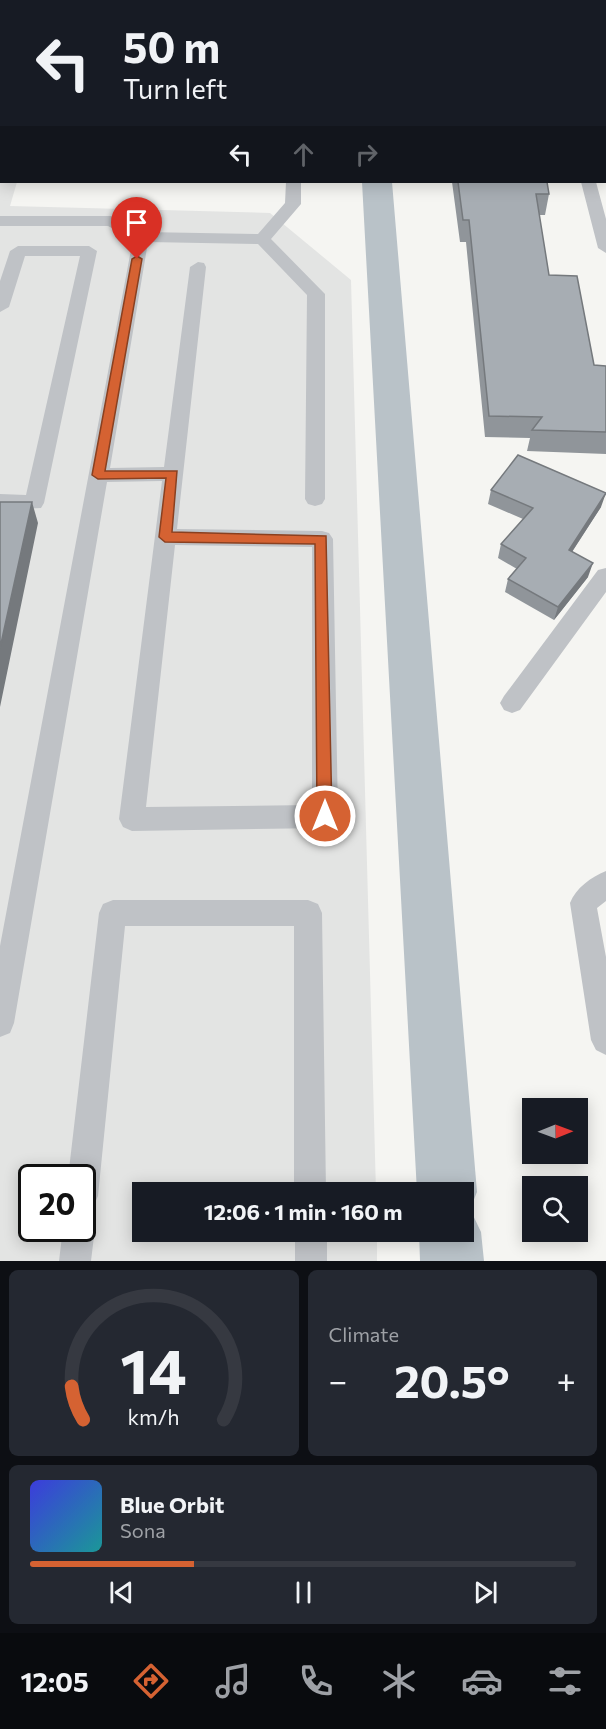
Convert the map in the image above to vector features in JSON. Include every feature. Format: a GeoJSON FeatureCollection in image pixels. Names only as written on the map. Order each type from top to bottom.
{"type":"FeatureCollection","features":[{"type":"Feature","properties":{"kind":"lane"},"geometry":{"type":"LineString","coordinates":[[262,238],[293,204],[293,183]]}},
{"type":"Feature","properties":{"kind":"lane"},"geometry":{"type":"LineString","coordinates":[[588,183],[601,210],[606,248]]}},
{"type":"Feature","properties":{"kind":"lane"},"geometry":{"type":"LineString","coordinates":[[0,221],[111,221],[141,237],[262,238],[316,294],[315,499]]}},
{"type":"Feature","properties":{"kind":"lane"},"geometry":{"type":"LineString","coordinates":[[0,1023],[141,237]]}},
{"type":"Feature","properties":{"kind":"lane"},"geometry":{"type":"LineString","coordinates":[[0,307],[18,251],[88,251],[34,503],[0,502]]}},
{"type":"Feature","properties":{"kind":"lane"},"geometry":{"type":"LineString","coordinates":[[165,537],[322,539],[325,816],[132,819],[165,537],[198,267]]}},
{"type":"Feature","properties":{"kind":"lane"},"geometry":{"type":"LineString","coordinates":[[98,475],[173,474]]}},
{"type":"Feature","properties":{"kind":"lane"},"geometry":{"type":"LineString","coordinates":[[512,703],[606,576]]}},
{"type":"Feature","properties":{"kind":"lane"},"geometry":{"type":"LineString","coordinates":[[606,884],[583,903],[606,1040]]}},
{"type":"Feature","properties":{"kind":"lane"},"geometry":{"type":"LineString","coordinates":[[86,1164],[114,913],[308,913],[310,1182]]}},
{"type":"Feature","properties":{"kind":"lane"},"geometry":{"type":"LineString","coordinates":[[75,1261],[77,1242]]}},
{"type":"Feature","properties":{"kind":"lane"},"geometry":{"type":"LineString","coordinates":[[311,1242],[311,1261]]}},
{"type":"Feature","properties":{"kind":"shaded area"},"geometry":{"type":"Polygon","coordinates":[[[0,183],[17,183],[10,206],[270,213],[351,280],[376,1182],[132,1182],[132,1242],[377,1242],[377,1261],[0,1261],[0,183]]]}},
{"type":"Feature","properties":{"kind":"building"},"geometry":{"type":"Polygon","coordinates":[[[458,183],[547,183],[549,194],[536,194],[549,275],[577,276],[594,365],[606,366],[606,432],[532,430],[542,417],[489,416],[469,220],[463,220],[458,183]]]}},
{"type":"Feature","properties":{"kind":"building"},"geometry":{"type":"Polygon","coordinates":[[[518,455],[606,493],[569,550],[593,563],[558,607],[508,579],[526,558],[501,544],[533,508],[491,490],[518,455]]]}},
{"type":"Feature","properties":{"kind":"building"},"geometry":{"type":"Polygon","coordinates":[[[0,502],[32,502],[0,648],[0,502]]]}},
{"type":"Feature","properties":{"kind":"waterway"},"geometry":{"type":"LineString","coordinates":[[377,183],[446,1182]]}},
{"type":"Feature","properties":{"kind":"waterway"},"geometry":{"type":"LineString","coordinates":[[451,1242],[452,1261]]}},
{"type":"Feature","properties":{"kind":"route"},"geometry":{"type":"LineString","coordinates":[[137,259],[98,475],[173,474],[165,537],[322,539],[325,816]]}}]}
